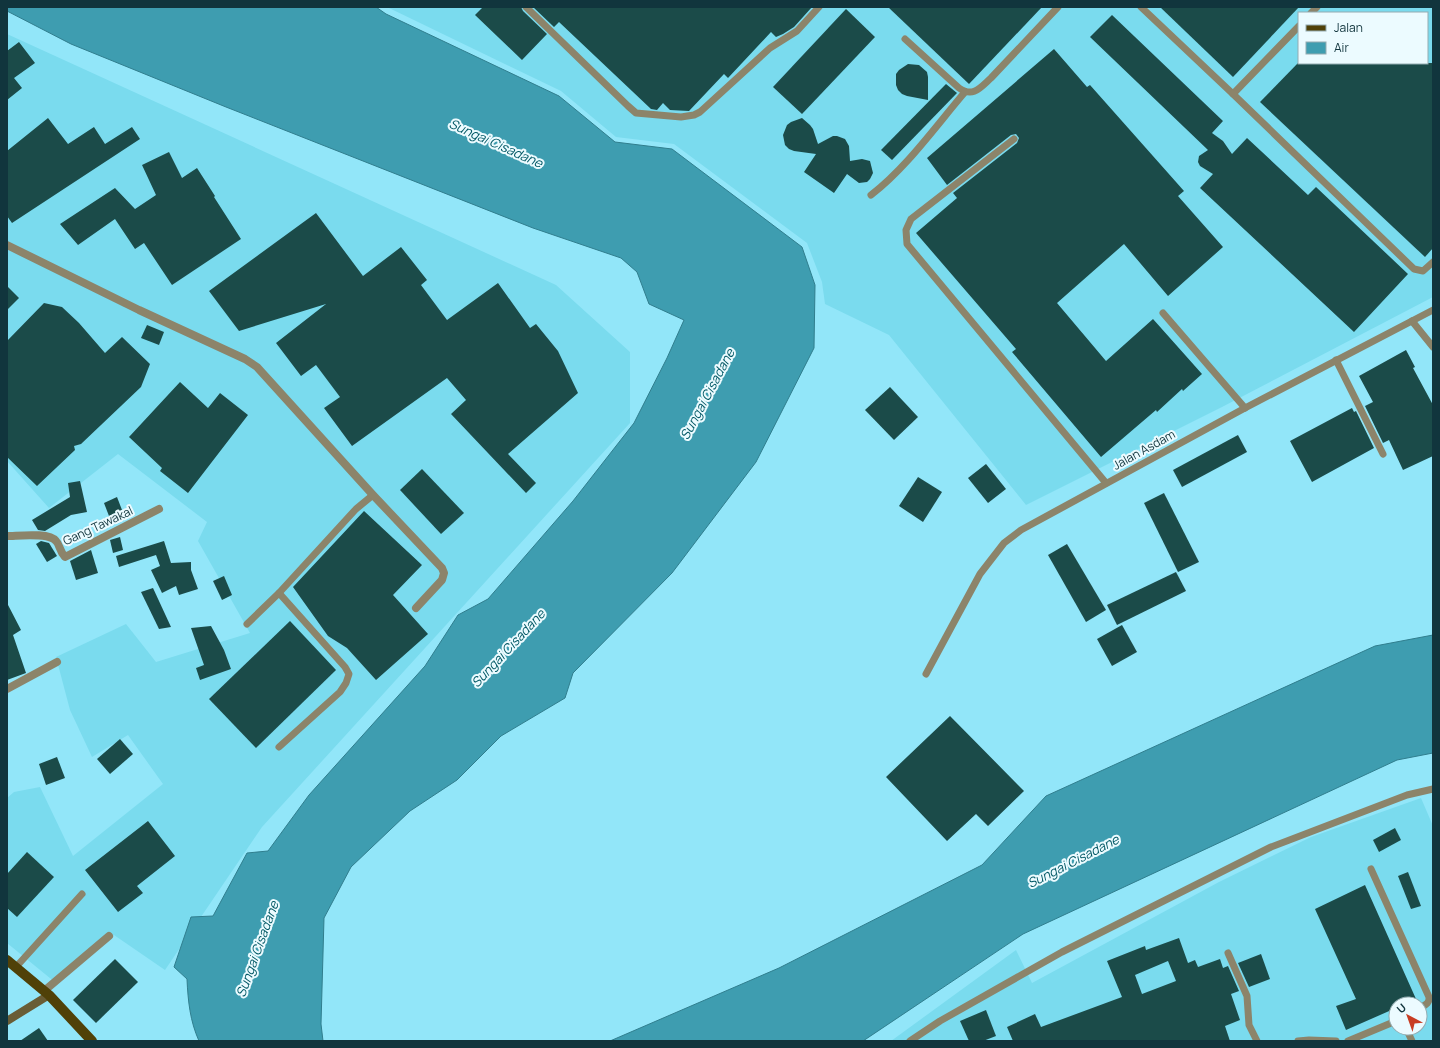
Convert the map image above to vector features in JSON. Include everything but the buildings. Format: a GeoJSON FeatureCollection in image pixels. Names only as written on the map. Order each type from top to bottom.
{"type":"FeatureCollection","features":[{"type":"Feature","properties":{"kind":"main road"},"geometry":{"type":"LineString","coordinates":[[7,960],[47,992],[92,1041]]}},
{"type":"Feature","properties":{"kind":"street"},"geometry":{"type":"LineString","coordinates":[[7,245],[139,310],[252,362],[373,495],[442,568],[444,574],[442,580],[416,608]]}},
{"type":"Feature","properties":{"kind":"street","name":"Gang Tawakal"},"geometry":{"type":"LineString","coordinates":[[7,536],[50,537],[56,541],[60,551],[65,556],[159,510]]}},
{"type":"Feature","properties":{"kind":"street"},"geometry":{"type":"LineString","coordinates":[[7,690],[57,662]]}},
{"type":"Feature","properties":{"kind":"street"},"geometry":{"type":"LineString","coordinates":[[7,1021],[47,992],[109,936]]}},
{"type":"Feature","properties":{"kind":"lane"},"geometry":{"type":"LineString","coordinates":[[526,7],[636,113],[681,117],[694,115],[700,112],[770,48],[797,31],[819,7]]}},
{"type":"Feature","properties":{"kind":"lane"},"geometry":{"type":"LineString","coordinates":[[905,39],[965,92],[972,93],[984,84],[1058,7]]}},
{"type":"Feature","properties":{"kind":"lane"},"geometry":{"type":"LineString","coordinates":[[1141,7],[1414,269],[1423,271],[1433,262]]}},
{"type":"Feature","properties":{"kind":"lane"},"geometry":{"type":"LineString","coordinates":[[1233,94],[1298,27]]}},
{"type":"Feature","properties":{"kind":"lane"},"geometry":{"type":"LineString","coordinates":[[871,195],[903,165],[965,92]]}},
{"type":"Feature","properties":{"kind":"lane"},"geometry":{"type":"LineString","coordinates":[[1014,139],[911,219],[906,230],[907,244],[1106,483]]}},
{"type":"Feature","properties":{"kind":"lane","name":"Jalan Asdam"},"geometry":{"type":"LineString","coordinates":[[926,674],[980,574],[1004,543],[1021,530],[1245,408],[1388,332],[1433,310]]}},
{"type":"Feature","properties":{"kind":"lane"},"geometry":{"type":"LineString","coordinates":[[1162,313],[1245,408]]}},
{"type":"Feature","properties":{"kind":"lane"},"geometry":{"type":"LineString","coordinates":[[1412,321],[1433,347]]}},
{"type":"Feature","properties":{"kind":"lane"},"geometry":{"type":"LineString","coordinates":[[1336,360],[1383,454]]}},
{"type":"Feature","properties":{"kind":"lane"},"geometry":{"type":"LineString","coordinates":[[247,624],[279,593],[356,509],[373,495]]}},
{"type":"Feature","properties":{"kind":"lane"},"geometry":{"type":"LineString","coordinates":[[279,593],[345,667],[349,674],[346,683],[340,692],[279,747]]}},
{"type":"Feature","properties":{"kind":"lane"},"geometry":{"type":"LineString","coordinates":[[910,1041],[940,1021],[1062,952],[1271,847],[1407,795],[1433,789]]}},
{"type":"Feature","properties":{"kind":"lane"},"geometry":{"type":"LineString","coordinates":[[1371,869],[1429,997],[1428,1002]]}},
{"type":"Feature","properties":{"kind":"lane"},"geometry":{"type":"LineString","coordinates":[[16,967],[82,894]]}},
{"type":"Feature","properties":{"kind":"lane"},"geometry":{"type":"LineString","coordinates":[[1228,953],[1247,996],[1249,1025],[1257,1041]]}},
{"type":"Feature","properties":{"kind":"lane"},"geometry":{"type":"LineString","coordinates":[[1348,1041],[1388,1024]]}},
{"type":"Feature","properties":{"kind":"lane"},"geometry":{"type":"LineString","coordinates":[[1298,1041],[1336,1041]]}},
{"type":"Feature","properties":{"kind":"shaded area"},"geometry":{"type":"Polygon","coordinates":[[[387,7],[1433,7],[1433,297],[1222,407],[1026,505],[889,335],[825,304],[822,282],[807,243],[674,144],[616,137],[561,91],[387,7]]]}},
{"type":"Feature","properties":{"kind":"shaded area"},"geometry":{"type":"Polygon","coordinates":[[[7,34],[556,285],[630,352],[630,423],[262,827],[165,970],[114,935],[56,983],[7,943],[7,798],[14,792],[40,787],[73,856],[163,784],[128,735],[92,757],[70,710],[56,657],[126,624],[156,662],[250,633],[198,541],[207,522],[118,454],[49,508],[7,461],[7,34]]]}},
{"type":"Feature","properties":{"kind":"shaded area"},"geometry":{"type":"Polygon","coordinates":[[[1421,798],[1433,826],[1433,1041],[891,1041],[1016,950],[1032,983],[1219,882],[1311,837],[1421,798]]]}},
{"type":"Feature","properties":{"kind":"water","name":"Sungai Cisadane"},"geometry":{"type":"Polygon","coordinates":[[[7,7],[376,7],[386,14],[559,96],[615,142],[672,149],[802,247],[815,285],[814,348],[756,462],[672,573],[573,673],[565,698],[501,736],[457,780],[410,811],[351,867],[324,918],[321,1024],[323,1041],[199,1041],[193,1026],[190,1011],[187,979],[174,967],[191,917],[213,916],[247,853],[268,851],[309,795],[425,666],[458,615],[488,599],[573,501],[634,423],[667,358],[684,320],[649,304],[637,272],[621,258],[533,228],[71,44],[7,11],[7,7]]]}},
{"type":"Feature","properties":{"kind":"water","name":"Sungai Cisadane"},"geometry":{"type":"Polygon","coordinates":[[[1433,635],[1433,753],[1397,760],[1023,934],[863,1041],[610,1041],[779,968],[982,865],[1046,796],[1375,646],[1433,635]]]}}]}
